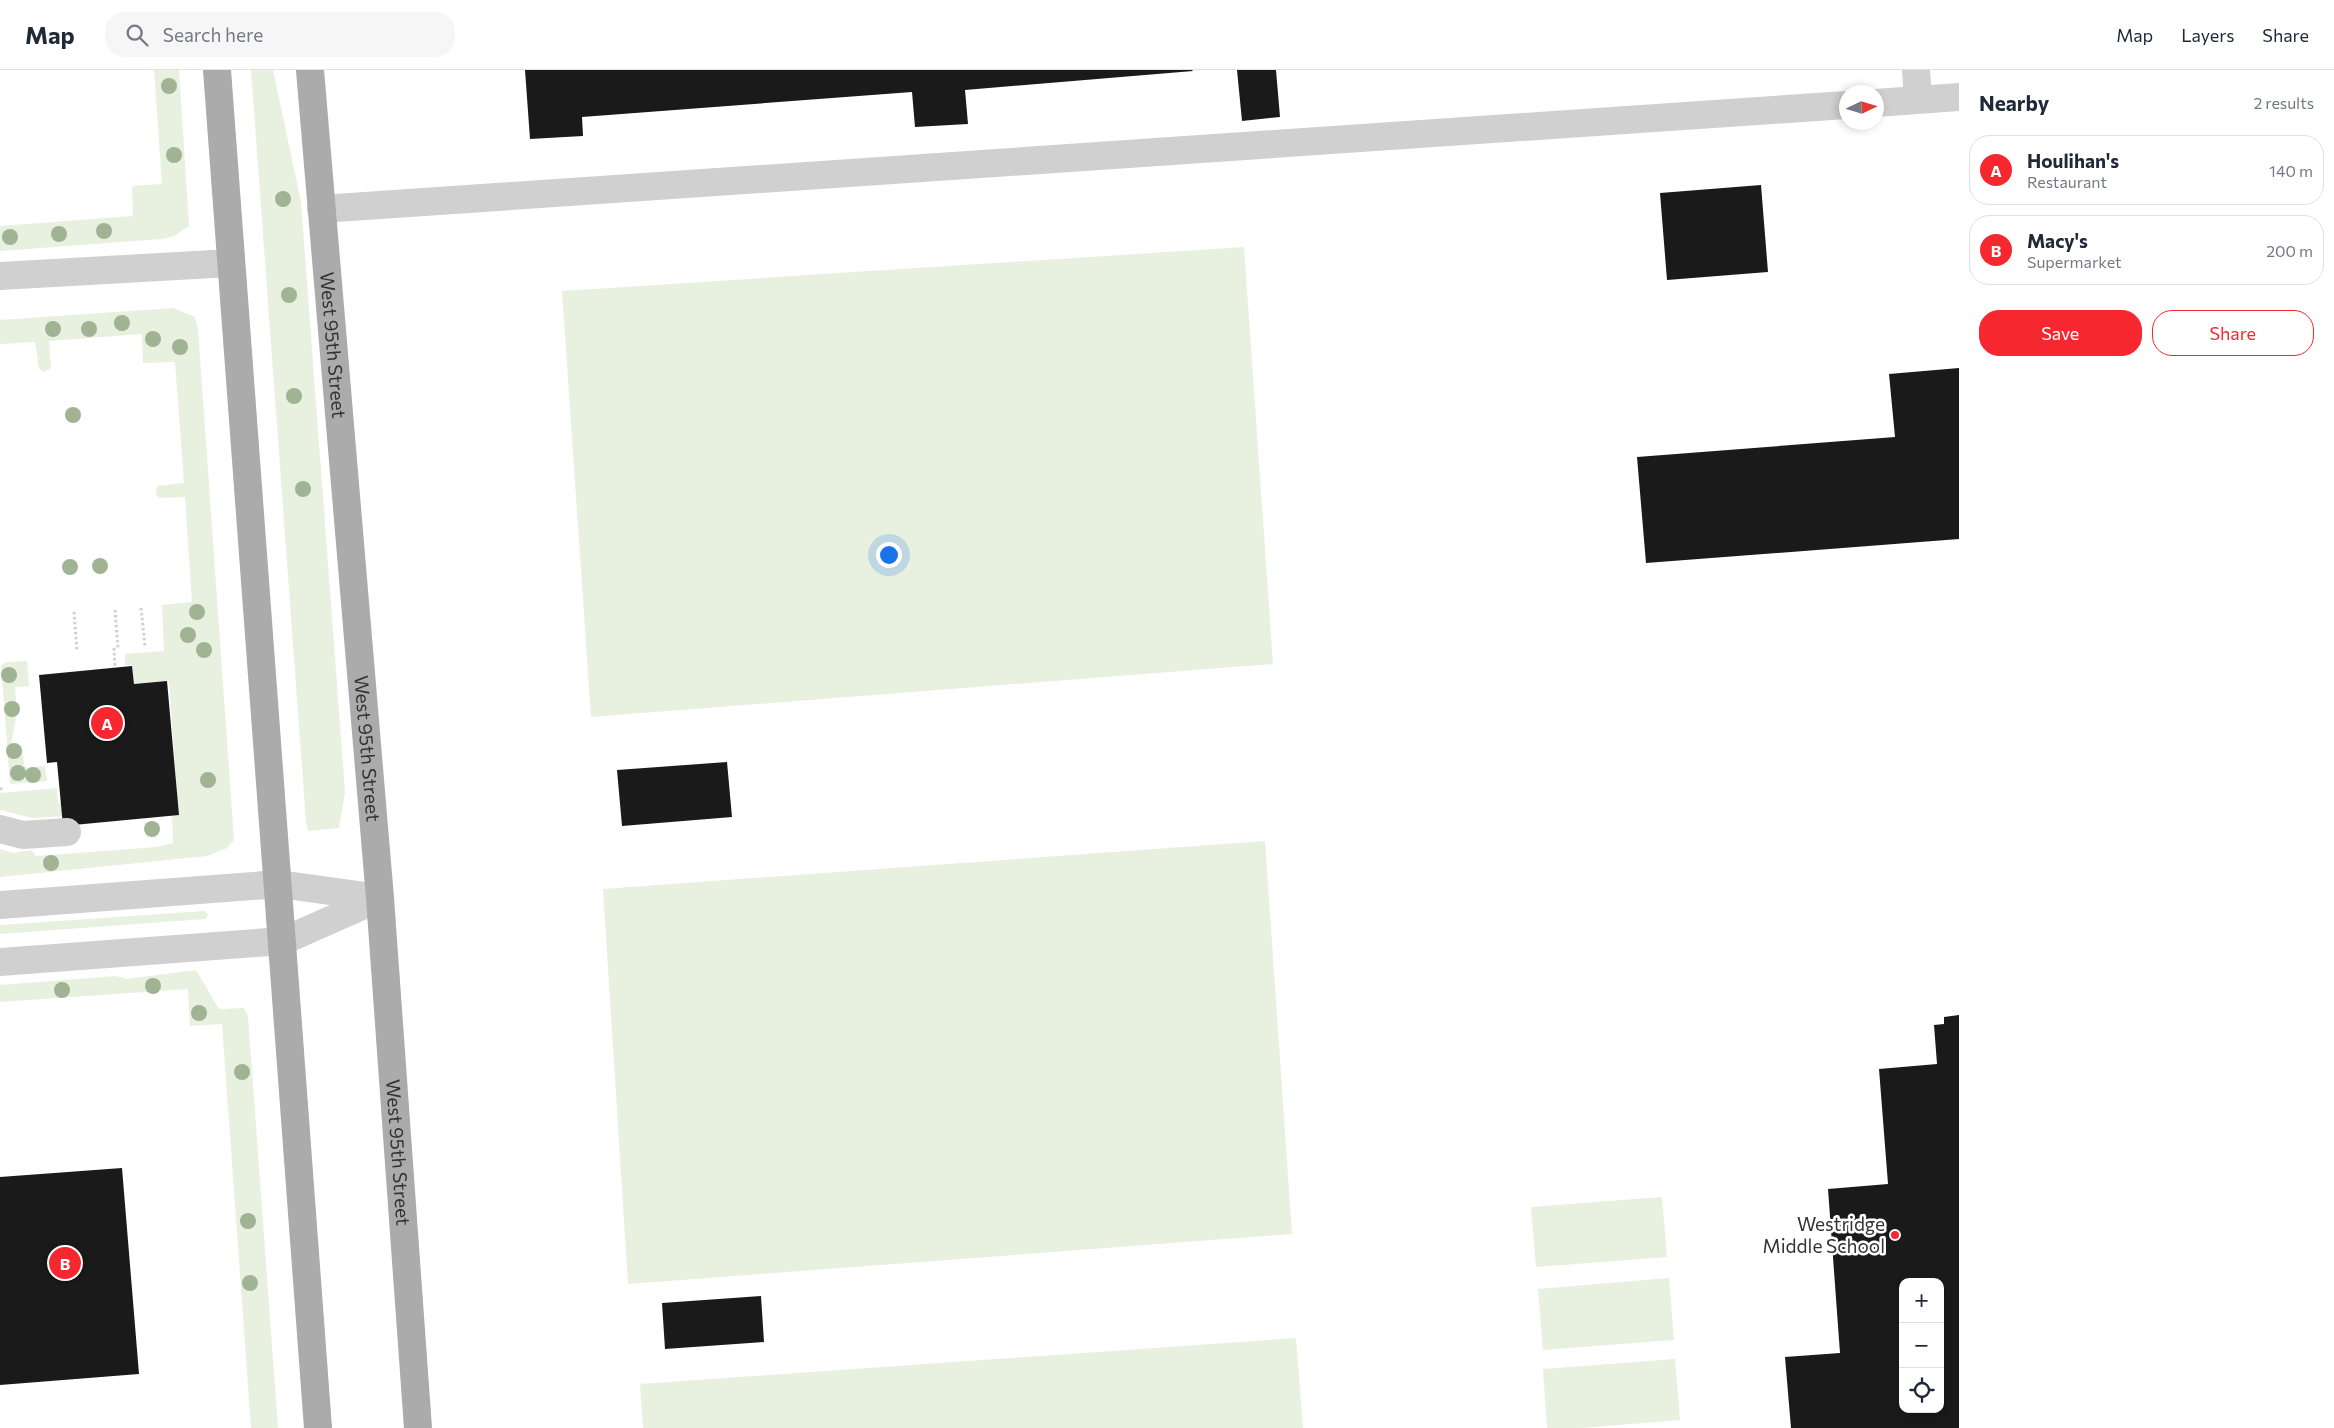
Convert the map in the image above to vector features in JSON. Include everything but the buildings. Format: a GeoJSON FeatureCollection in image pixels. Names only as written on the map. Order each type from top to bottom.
{"type":"FeatureCollection","features":[{"type":"Feature","properties":{"kind":"main road"},"geometry":{"type":"LineString","coordinates":[[217,70],[318,1428]]}},
{"type":"Feature","properties":{"kind":"main road","name":"West 95th Street"},"geometry":{"type":"LineString","coordinates":[[310,70],[380,898],[418,1428]]}},
{"type":"Feature","properties":{"kind":"lane"},"geometry":{"type":"LineString","coordinates":[[1916,70],[1918,100]]}},
{"type":"Feature","properties":{"kind":"lane"},"geometry":{"type":"LineString","coordinates":[[1884,102],[1959,97]]}},
{"type":"Feature","properties":{"kind":"lane"},"geometry":{"type":"LineString","coordinates":[[322,208],[1839,105]]}},
{"type":"Feature","properties":{"kind":"lane"},"geometry":{"type":"LineString","coordinates":[[0,276],[231,263]]}},
{"type":"Feature","properties":{"kind":"lane"},"geometry":{"type":"LineString","coordinates":[[0,829],[23,835],[67,832]]}},
{"type":"Feature","properties":{"kind":"lane"},"geometry":{"type":"LineString","coordinates":[[0,905],[278,884],[380,898]]}},
{"type":"Feature","properties":{"kind":"lane"},"geometry":{"type":"LineString","coordinates":[[0,962],[282,941],[380,898]]}},
{"type":"Feature","properties":{"kind":"path"},"geometry":{"type":"LineString","coordinates":[[141,608],[144,646]]}},
{"type":"Feature","properties":{"kind":"path"},"geometry":{"type":"LineString","coordinates":[[115,610],[115,668]]}},
{"type":"Feature","properties":{"kind":"path"},"geometry":{"type":"LineString","coordinates":[[74,612],[77,651]]}},
{"type":"Feature","properties":{"kind":"green space"},"geometry":{"type":"Polygon","coordinates":[[[154,70],[179,70],[189,226],[174,236],[162,239],[0,251],[0,226],[133,216],[133,186],[162,184],[154,70]]]}},
{"type":"Feature","properties":{"kind":"green space"},"geometry":{"type":"Polygon","coordinates":[[[251,70],[273,70],[301,202],[345,792],[339,828],[308,831],[306,822],[251,70]]]}},
{"type":"Feature","properties":{"kind":"green space"},"geometry":{"type":"Polygon","coordinates":[[[1244,247],[1273,664],[591,717],[562,291],[1244,247]]]}},
{"type":"Feature","properties":{"kind":"green space"},"geometry":{"type":"Polygon","coordinates":[[[173,308],[195,317],[198,329],[234,840],[227,848],[207,856],[0,877],[0,849],[14,853],[31,850],[36,856],[157,847],[173,843],[172,815],[177,794],[169,681],[134,684],[132,665],[125,665],[125,654],[164,651],[162,605],[192,602],[185,497],[160,498],[156,495],[157,486],[184,483],[175,362],[143,363],[142,334],[49,341],[51,368],[44,372],[39,369],[35,342],[0,344],[0,320],[173,308]]]}},
{"type":"Feature","properties":{"kind":"green space"},"geometry":{"type":"Polygon","coordinates":[[[27,661],[29,686],[15,687],[17,711],[11,745],[22,746],[24,765],[27,768],[45,766],[47,781],[10,784],[1,665],[7,662],[27,661]]]}},
{"type":"Feature","properties":{"kind":"green space"},"geometry":{"type":"Polygon","coordinates":[[[57,788],[58,803],[66,804],[67,816],[32,818],[0,810],[0,793],[57,788]]]}},
{"type":"Feature","properties":{"kind":"green space"},"geometry":{"type":"Polygon","coordinates":[[[1265,841],[1292,1234],[628,1284],[603,889],[1265,841]]]}},
{"type":"Feature","properties":{"kind":"green space"},"geometry":{"type":"Polygon","coordinates":[[[205,911],[208,915],[205,919],[0,934],[0,925],[205,911]]]}},
{"type":"Feature","properties":{"kind":"green space"},"geometry":{"type":"Polygon","coordinates":[[[196,970],[219,1009],[244,1008],[248,1016],[278,1428],[251,1428],[222,1024],[190,1026],[188,989],[0,1002],[0,985],[116,976],[126,979],[196,970]]]}},
{"type":"Feature","properties":{"kind":"green space"},"geometry":{"type":"Polygon","coordinates":[[[1662,1197],[1667,1257],[1536,1267],[1531,1207],[1662,1197]]]}},
{"type":"Feature","properties":{"kind":"green space"},"geometry":{"type":"Polygon","coordinates":[[[1669,1278],[1674,1340],[1543,1350],[1538,1289],[1669,1278]]]}},
{"type":"Feature","properties":{"kind":"green space"},"geometry":{"type":"Polygon","coordinates":[[[1296,1338],[1303,1428],[643,1428],[640,1384],[1296,1338]]]}},
{"type":"Feature","properties":{"kind":"green space"},"geometry":{"type":"Polygon","coordinates":[[[1675,1359],[1680,1420],[1581,1428],[1547,1428],[1543,1369],[1675,1359]]]}},
{"type":"Feature","properties":{"kind":"place","name":"Houlihan's"},"geometry":{"type":"Point","coordinates":[107,723]}},
{"type":"Feature","properties":{"kind":"place","name":"Westridge Middle School"},"geometry":{"type":"Point","coordinates":[1895,1235]}},
{"type":"Feature","properties":{"kind":"place","name":"Macy's"},"geometry":{"type":"Point","coordinates":[65,1263]}}]}
